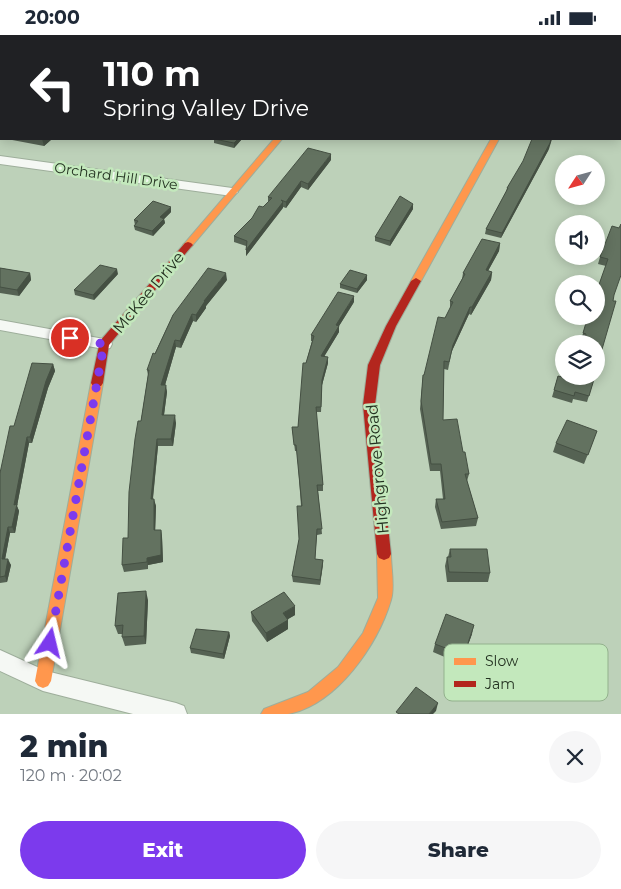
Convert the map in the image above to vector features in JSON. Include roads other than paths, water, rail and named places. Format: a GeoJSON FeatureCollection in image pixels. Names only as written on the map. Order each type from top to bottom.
{"type":"FeatureCollection","features":[{"type":"Feature","properties":{"kind":"street","name":"McKee Drive"},"geometry":{"type":"LineString","coordinates":[[43,681],[104,344],[277,140]]}},
{"type":"Feature","properties":{"kind":"street","name":"Highgrove Road"},"geometry":{"type":"LineString","coordinates":[[269,714],[314,697],[343,671],[369,637],[382,606],[385,598],[384,551],[369,405],[374,365],[391,325],[494,140]]}},
{"type":"Feature","properties":{"kind":"street","name":"Orchard Hill Drive"},"geometry":{"type":"LineString","coordinates":[[0,160],[232,192]]}},
{"type":"Feature","properties":{"kind":"street"},"geometry":{"type":"LineString","coordinates":[[0,325],[104,344]]}},
{"type":"Feature","properties":{"kind":"street"},"geometry":{"type":"LineString","coordinates":[[0,660],[43,681],[176,714]]}}]}
